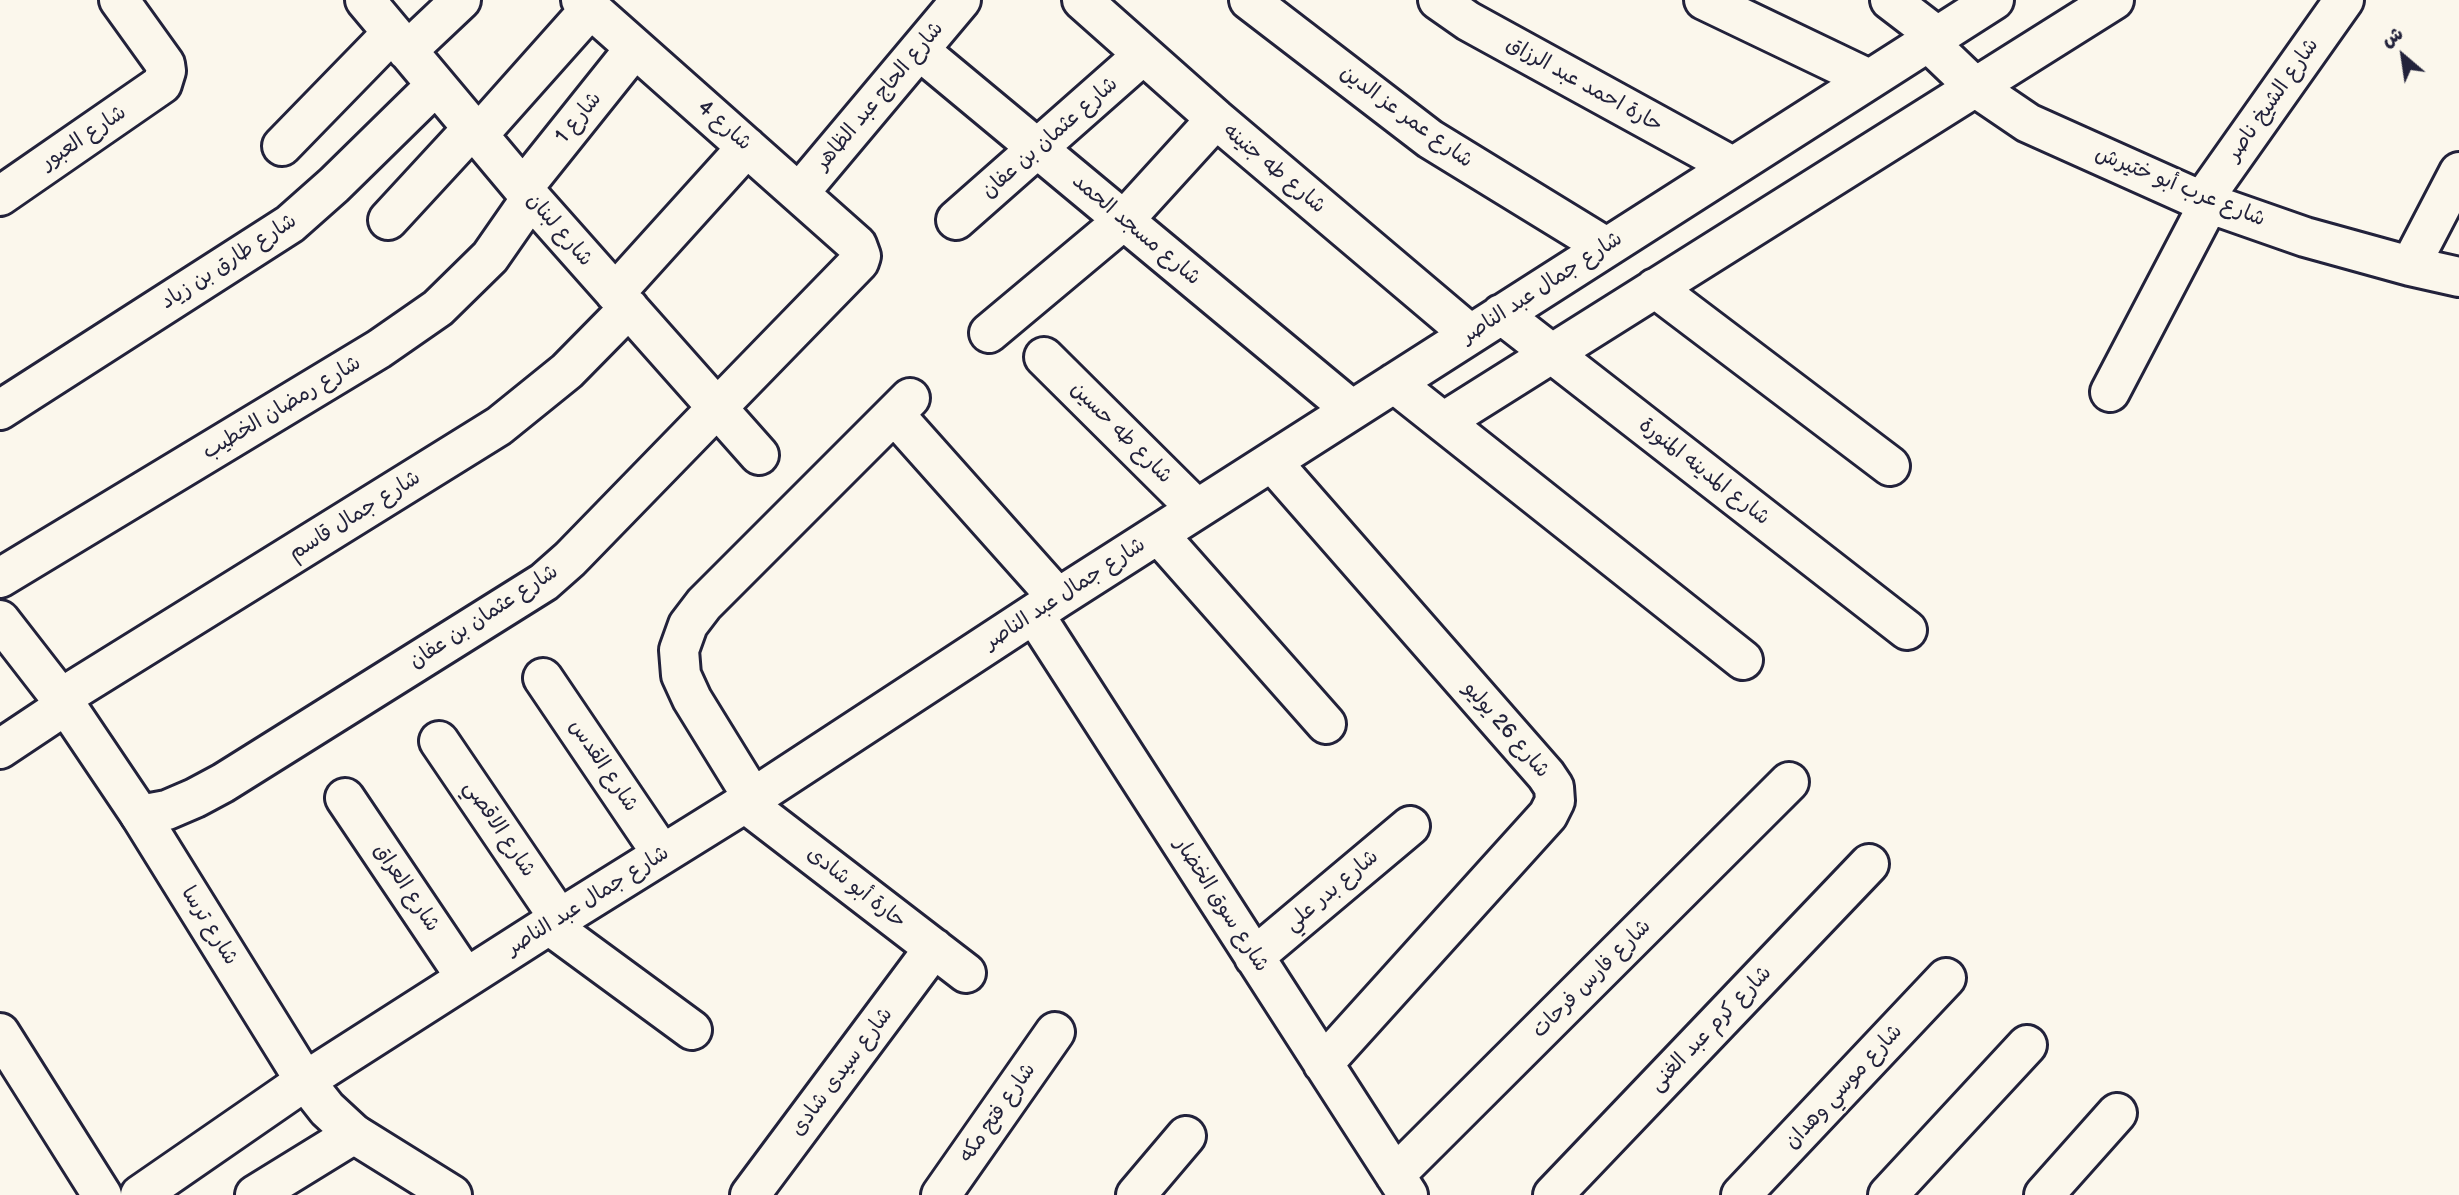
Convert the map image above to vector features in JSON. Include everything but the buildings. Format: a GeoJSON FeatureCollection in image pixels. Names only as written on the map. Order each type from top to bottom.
{"type":"FeatureCollection","features":[{"type":"Feature","properties":{"kind":"street","name":"شارع العبور"},"geometry":{"type":"LineString","coordinates":[[0,196],[157,89],[165,78],[164,64],[119,0]]}},
{"type":"Feature","properties":{"kind":"street","name":"شارع لبنان"},"geometry":{"type":"LineString","coordinates":[[365,0],[474,132],[759,455]]}},
{"type":"Feature","properties":{"kind":"street"},"geometry":{"type":"LineString","coordinates":[[282,146],[399,42],[461,0]]}},
{"type":"Feature","properties":{"kind":"street","name":"شارع الحاج عبد الظاهر"},"geometry":{"type":"LineString","coordinates":[[799,193],[961,0]]}},
{"type":"Feature","properties":{"kind":"street","name":"شارع طه جنينه"},"geometry":{"type":"LineString","coordinates":[[1082,0],[1216,119],[1485,324]]}},
{"type":"Feature","properties":{"kind":"street","name":"شارع عمر عز الدين"},"geometry":{"type":"LineString","coordinates":[[1249,0],[1430,139],[1606,247]]}},
{"type":"Feature","properties":{"kind":"street","name":"حارة احمد عبد الرزاق"},"geometry":{"type":"LineString","coordinates":[[1438,0],[1468,21],[1732,166]]}},
{"type":"Feature","properties":{"kind":"street"},"geometry":{"type":"LineString","coordinates":[[1704,0],[1869,79]]}},
{"type":"Feature","properties":{"kind":"street","name":"شارع عرب أبو ختيرش"},"geometry":{"type":"LineString","coordinates":[[1890,0],[1932,39],[1975,87],[2028,124],[2205,202],[2305,237],[2459,277]]}},
{"type":"Feature","properties":{"kind":"street","name":"شارع جمال عبد الناصر"},"geometry":{"type":"LineString","coordinates":[[140,1195],[305,1081],[554,921],[749,801],[1046,606],[1994,0]]}},
{"type":"Feature","properties":{"kind":"street"},"geometry":{"type":"LineString","coordinates":[[1443,422],[2114,0]]}},
{"type":"Feature","properties":{"kind":"street","name":"شارع الشيخ ناصر"},"geometry":{"type":"LineString","coordinates":[[2110,392],[2205,202],[2344,0]]}},
{"type":"Feature","properties":{"kind":"street"},"geometry":{"type":"LineString","coordinates":[[388,220],[474,132],[586,4]]}},
{"type":"Feature","properties":{"kind":"street","name":"شارع 4"},"geometry":{"type":"LineString","coordinates":[[586,4],[858,245],[861,256]]}},
{"type":"Feature","properties":{"kind":"street","name":"شارع 1"},"geometry":{"type":"LineString","coordinates":[[527,193],[635,48]]}},
{"type":"Feature","properties":{"kind":"street","name":"شارع مسجد الحمد"},"geometry":{"type":"LineString","coordinates":[[919,50],[1352,410]]}},
{"type":"Feature","properties":{"kind":"street","name":"شارع عثمان بن عفان"},"geometry":{"type":"LineString","coordinates":[[956,220],[1143,55]]}},
{"type":"Feature","properties":{"kind":"street","name":"شارع طارق بن زياد"},"geometry":{"type":"LineString","coordinates":[[0,410],[290,224],[435,86]]}},
{"type":"Feature","properties":{"kind":"street"},"geometry":{"type":"LineString","coordinates":[[989,333],[1124,220],[1216,119]]}},
{"type":"Feature","properties":{"kind":"street","name":"شارع جمال قاسم"},"geometry":{"type":"LineString","coordinates":[[0,749],[64,701],[499,426],[567,371],[747,147]]}},
{"type":"Feature","properties":{"kind":"street"},"geometry":{"type":"LineString","coordinates":[[2410,266],[2459,172]]}},
{"type":"Feature","properties":{"kind":"street","name":"شارع رمضان الخطيب"},"geometry":{"type":"LineString","coordinates":[[0,578],[379,349],[438,308],[490,257],[527,193]]}},
{"type":"Feature","properties":{"kind":"street","name":"شارع عثمان بن عفان"},"geometry":{"type":"LineString","coordinates":[[140,815],[167,810],[223,783],[544,582],[570,559],[717,408],[855,266],[861,256]]}},
{"type":"Feature","properties":{"kind":"street"},"geometry":{"type":"LineString","coordinates":[[1655,288],[1891,466]]}},
{"type":"Feature","properties":{"kind":"street","name":"شارع المدينه المنورة"},"geometry":{"type":"LineString","coordinates":[[1485,324],[1551,354],[1907,630]]}},
{"type":"Feature","properties":{"kind":"street","name":"شارع طه حسين"},"geometry":{"type":"LineString","coordinates":[[1044,357],[1197,509]]}},
{"type":"Feature","properties":{"kind":"street"},"geometry":{"type":"LineString","coordinates":[[1394,383],[1743,660]]}},
{"type":"Feature","properties":{"kind":"street","name":"شارع سوق الخضار"},"geometry":{"type":"LineString","coordinates":[[749,801],[681,675],[680,650],[688,625],[704,604],[902,406],[1046,606],[1254,957],[1401,1185]]}},
{"type":"Feature","properties":{"kind":"street","name":"شارع 26 يوليو"},"geometry":{"type":"LineString","coordinates":[[1272,461],[1546,775],[1554,788],[1555,801],[1548,815],[1323,1064]]}},
{"type":"Feature","properties":{"kind":"street"},"geometry":{"type":"LineString","coordinates":[[1158,534],[1326,724]]}},
{"type":"Feature","properties":{"kind":"street","name":"شارع ترسا"},"geometry":{"type":"LineString","coordinates":[[0,620],[64,701],[140,815],[305,1081],[327,1109],[354,1134],[452,1195]]}},
{"type":"Feature","properties":{"kind":"street","name":"شارع القدس"},"geometry":{"type":"LineString","coordinates":[[543,678],[662,854]]}},
{"type":"Feature","properties":{"kind":"street","name":"شارع الاقصي"},"geometry":{"type":"LineString","coordinates":[[439,741],[554,921],[692,1030]]}},
{"type":"Feature","properties":{"kind":"street","name":"شارع فارس فرحات"},"geometry":{"type":"LineString","coordinates":[[1401,1185],[1789,782]]}},
{"type":"Feature","properties":{"kind":"street","name":"شارع العراق"},"geometry":{"type":"LineString","coordinates":[[345,798],[466,978]]}},
{"type":"Feature","properties":{"kind":"street","name":"حارة أبو شادى"},"geometry":{"type":"LineString","coordinates":[[749,801],[966,973]]}},
{"type":"Feature","properties":{"kind":"street","name":"شارع بدر علي"},"geometry":{"type":"LineString","coordinates":[[1254,957],[1410,826]]}},
{"type":"Feature","properties":{"kind":"street","name":"شارع كرم عبد الغنى"},"geometry":{"type":"LineString","coordinates":[[1553,1195],[1869,864]]}},
{"type":"Feature","properties":{"kind":"street","name":"شارع سيدى شادى"},"geometry":{"type":"LineString","coordinates":[[750,1195],[934,948]]}},
{"type":"Feature","properties":{"kind":"street","name":"شارع موسي وهدان"},"geometry":{"type":"LineString","coordinates":[[1741,1195],[1946,978]]}},
{"type":"Feature","properties":{"kind":"street","name":"شارع فتح مكه"},"geometry":{"type":"LineString","coordinates":[[941,1195],[1055,1031]]}},
{"type":"Feature","properties":{"kind":"street"},"geometry":{"type":"LineString","coordinates":[[0,1033],[102,1195]]}},
{"type":"Feature","properties":{"kind":"street"},"geometry":{"type":"LineString","coordinates":[[1888,1195],[2027,1045]]}},
{"type":"Feature","properties":{"kind":"street"},"geometry":{"type":"LineString","coordinates":[[2044,1195],[2117,1113]]}},
{"type":"Feature","properties":{"kind":"street"},"geometry":{"type":"LineString","coordinates":[[255,1195],[354,1134]]}},
{"type":"Feature","properties":{"kind":"street"},"geometry":{"type":"LineString","coordinates":[[1136,1195],[1186,1136]]}}]}
